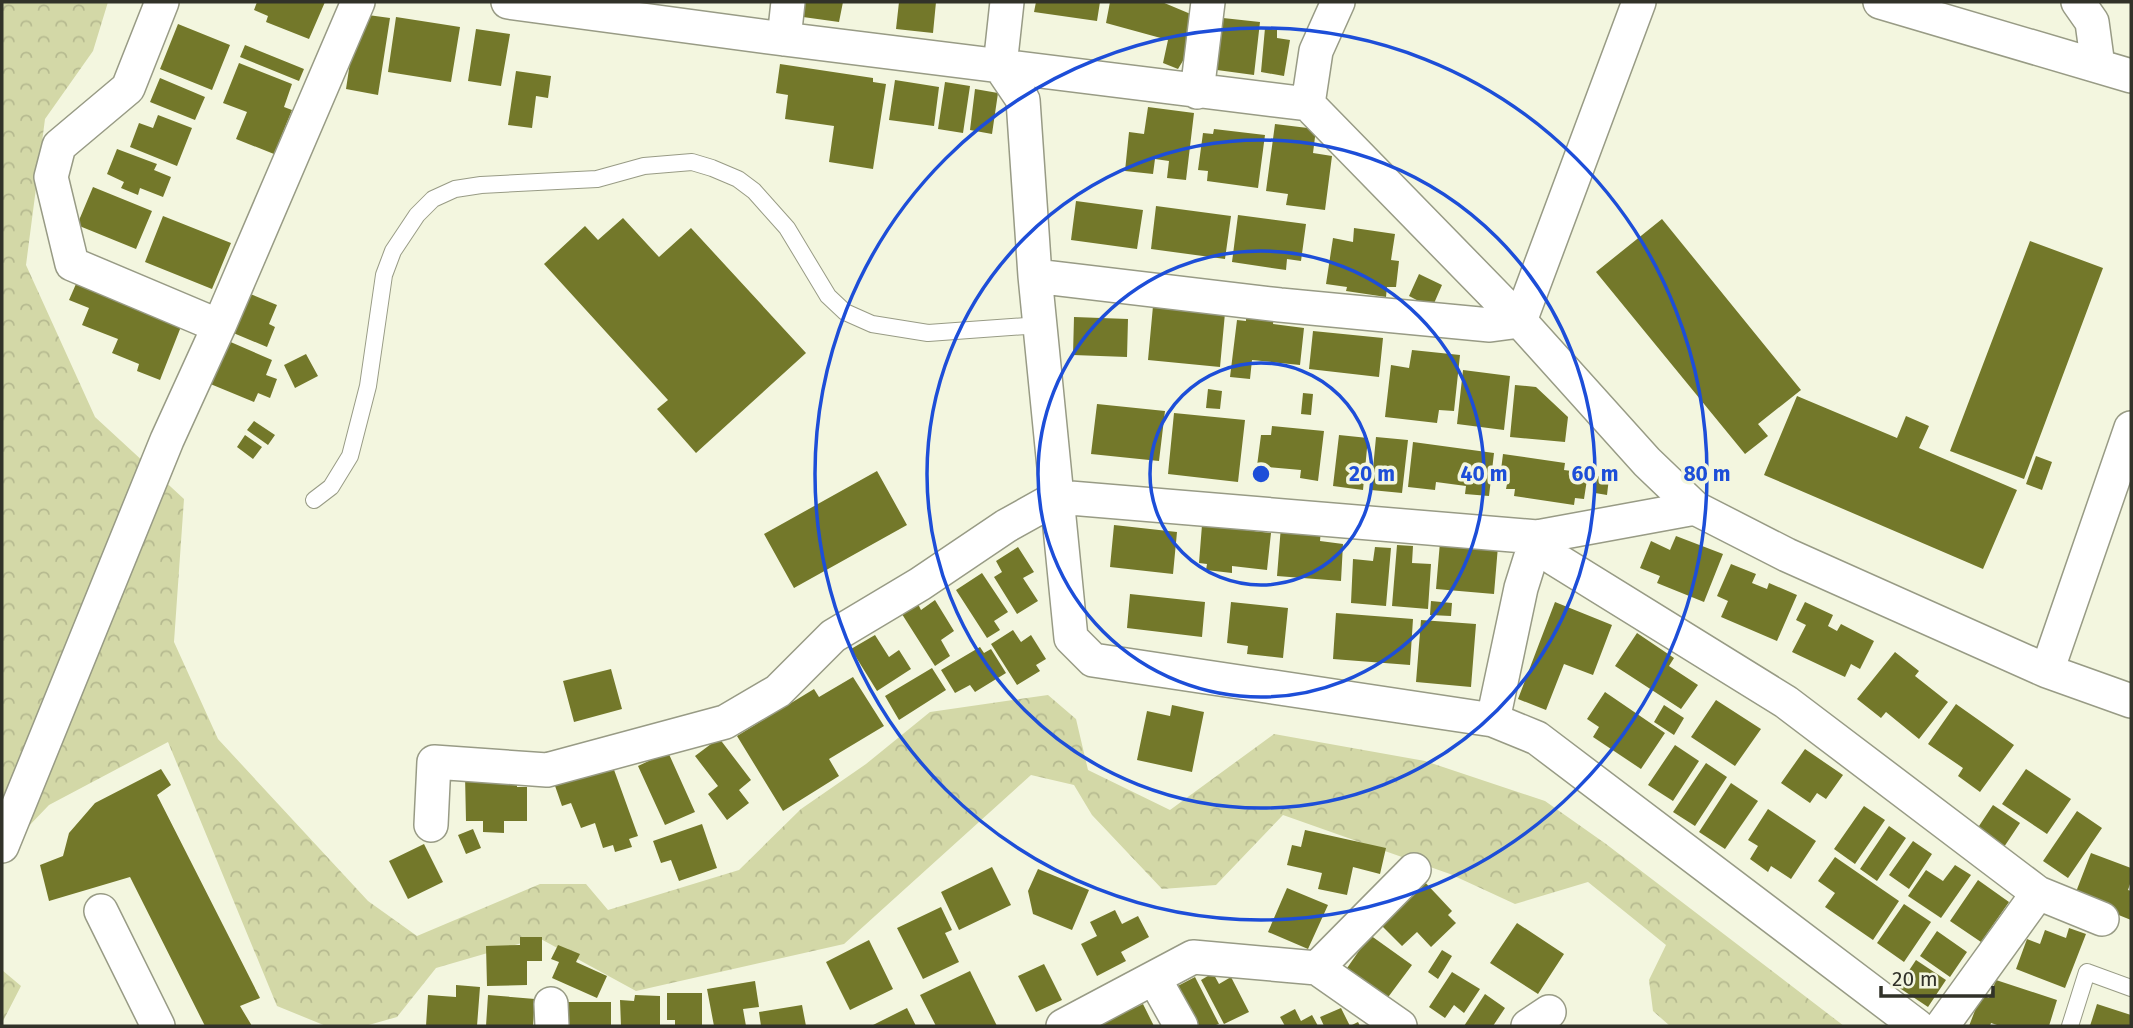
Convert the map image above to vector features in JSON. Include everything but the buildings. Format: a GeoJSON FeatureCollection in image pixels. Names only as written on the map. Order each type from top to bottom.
{"type":"FeatureCollection","features":[{"type":"Feature","properties":{"kind":"street"},"geometry":{"type":"LineString","coordinates":[[162,2],[128,88],[59,146],[51,177],[72,264],[219,326]]}},
{"type":"Feature","properties":{"kind":"street"},"geometry":{"type":"LineString","coordinates":[[2,846],[167,440],[358,2]]}},
{"type":"Feature","properties":{"kind":"street"},"geometry":{"type":"LineString","coordinates":[[508,2],[1307,104],[1520,321],[1647,462],[1695,508],[1787,555],[2047,671],[2131,701]]}},
{"type":"Feature","properties":{"kind":"street"},"geometry":{"type":"LineString","coordinates":[[784,39],[788,2]]}},
{"type":"Feature","properties":{"kind":"street"},"geometry":{"type":"LineString","coordinates":[[1007,2],[1000,66],[1023,100],[1035,276],[1071,638],[1093,660],[1493,720],[1537,738],[1917,1026]]}},
{"type":"Feature","properties":{"kind":"street"},"geometry":{"type":"LineString","coordinates":[[1197,92],[1208,2]]}},
{"type":"Feature","properties":{"kind":"street"},"geometry":{"type":"LineString","coordinates":[[1307,104],[1316,51],[1338,2]]}},
{"type":"Feature","properties":{"kind":"street"},"geometry":{"type":"LineString","coordinates":[[1520,321],[1639,2]]}},
{"type":"Feature","properties":{"kind":"street"},"geometry":{"type":"LineString","coordinates":[[1880,2],[2131,76]]}},
{"type":"Feature","properties":{"kind":"street"},"geometry":{"type":"LineString","coordinates":[[2078,2],[2092,22],[2098,66]]}},
{"type":"Feature","properties":{"kind":"street"},"geometry":{"type":"LineString","coordinates":[[1035,276],[1490,326],[1520,321]]}},
{"type":"Feature","properties":{"kind":"street"},"geometry":{"type":"LineString","coordinates":[[2047,671],[2131,428]]}},
{"type":"Feature","properties":{"kind":"street"},"geometry":{"type":"LineString","coordinates":[[431,825],[434,762],[547,770],[725,722],[778,691],[833,636],[920,584],[1006,526],[1058,497],[1537,537],[1695,508]]}},
{"type":"Feature","properties":{"kind":"street"},"geometry":{"type":"LineString","coordinates":[[1493,720],[1521,588],[1537,537]]}},
{"type":"Feature","properties":{"kind":"street"},"geometry":{"type":"LineString","coordinates":[[1537,537],[1555,559],[1786,702],[2038,893],[2102,919]]}},
{"type":"Feature","properties":{"kind":"street"},"geometry":{"type":"LineString","coordinates":[[1317,968],[1414,870]]}},
{"type":"Feature","properties":{"kind":"street"},"geometry":{"type":"LineString","coordinates":[[1942,1026],[2038,893]]}},
{"type":"Feature","properties":{"kind":"street"},"geometry":{"type":"LineString","coordinates":[[101,912],[158,1026]]}},
{"type":"Feature","properties":{"kind":"street"},"geometry":{"type":"LineString","coordinates":[[1063,1026],[1193,957],[1317,968],[1400,1026]]}},
{"type":"Feature","properties":{"kind":"street"},"geometry":{"type":"LineString","coordinates":[[1154,978],[1181,1026]]}},
{"type":"Feature","properties":{"kind":"lane"},"geometry":{"type":"LineString","coordinates":[[314,500],[331,487],[350,456],[368,386],[384,275],[393,251],[417,215],[432,200],[456,189],[597,178],[644,166],[692,162],[738,179],[771,207],[787,228],[828,296],[845,312],[872,324],[928,333],[1040,325]]}},
{"type":"Feature","properties":{"kind":"lane"},"geometry":{"type":"LineString","coordinates":[[2070,1026],[2087,972],[2131,988]]}},
{"type":"Feature","properties":{"kind":"green space"},"geometry":{"type":"Polygon","coordinates":[[[2,2],[108,2],[93,51],[45,119],[26,265],[95,417],[184,499],[174,642],[218,739],[368,901],[417,936],[540,884],[586,884],[608,910],[739,870],[801,809],[866,764],[930,712],[1048,695],[1076,719],[1088,770],[1170,810],[1274,734],[1425,761],[1545,801],[1606,844],[1844,1026],[1670,1026],[1653,1011],[1649,980],[1666,945],[1588,882],[1515,904],[1450,874],[1283,815],[1216,885],[1162,889],[1092,815],[1074,785],[1031,775],[844,944],[636,991],[539,938],[436,968],[397,1017],[365,1026],[326,1026],[277,1006],[168,742],[49,805],[2,854],[2,2]]]}},
{"type":"Feature","properties":{"kind":"green space"},"geometry":{"type":"Polygon","coordinates":[[[2,970],[21,986],[2,1023],[2,970]]]}}]}
